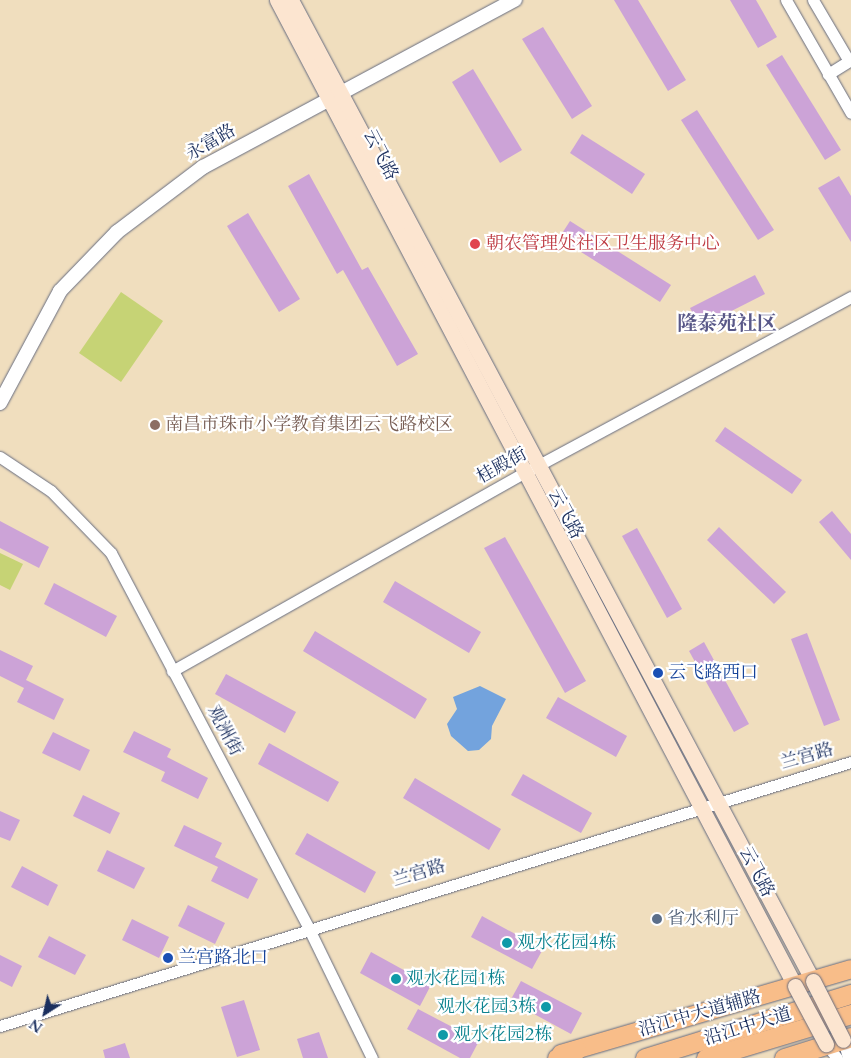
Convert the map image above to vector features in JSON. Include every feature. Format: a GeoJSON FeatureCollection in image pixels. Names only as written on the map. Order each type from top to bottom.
{"type":"FeatureCollection","features":[{"type":"Feature","properties":{"kind":"highway","name":"沿江中大道"},"geometry":{"type":"LineString","coordinates":[[645,1058],[851,994]]}},
{"type":"Feature","properties":{"kind":"highway","name":"沿江中大道"},"geometry":{"type":"LineString","coordinates":[[706,1058],[851,1014]]}},
{"type":"Feature","properties":{"kind":"highway"},"geometry":{"type":"LineString","coordinates":[[784,1058],[839,1045]]}},
{"type":"Feature","properties":{"kind":"highway"},"geometry":{"type":"LineString","coordinates":[[557,1058],[576,1050]]}},
{"type":"Feature","properties":{"kind":"main road","name":"云飞路"},"geometry":{"type":"LineString","coordinates":[[277,0],[337,98],[539,466],[719,801],[813,981],[839,1045]]}},
{"type":"Feature","properties":{"kind":"main road","name":"云飞路"},"geometry":{"type":"LineString","coordinates":[[292,0],[337,98],[522,474],[795,986],[839,1045]]}},
{"type":"Feature","properties":{"kind":"main road","name":"沿江中大道辅路"},"geometry":{"type":"LineString","coordinates":[[549,1058],[851,969]]}},
{"type":"Feature","properties":{"kind":"street","name":"永富路"},"geometry":{"type":"LineString","coordinates":[[0,403],[60,292],[117,232],[203,167],[337,98],[515,0]]}},
{"type":"Feature","properties":{"kind":"street"},"geometry":{"type":"LineString","coordinates":[[786,0],[851,112]]}},
{"type":"Feature","properties":{"kind":"street"},"geometry":{"type":"LineString","coordinates":[[813,0],[849,61],[828,74]]}},
{"type":"Feature","properties":{"kind":"street","name":"桂殿街"},"geometry":{"type":"LineString","coordinates":[[172,671],[522,474],[851,297]]}},
{"type":"Feature","properties":{"kind":"street","name":"观洲街"},"geometry":{"type":"LineString","coordinates":[[0,457],[50,491],[111,553],[308,927],[372,1058]]}},
{"type":"Feature","properties":{"kind":"street","name":"兰宫路"},"geometry":{"type":"LineString","coordinates":[[0,1026],[308,927],[700,806],[851,762]]}},
{"type":"Feature","properties":{"kind":"street"},"geometry":{"type":"LineString","coordinates":[[839,1045],[848,1058]]}},
{"type":"Feature","properties":{"kind":"green space"},"geometry":{"type":"Polygon","coordinates":[[[121,292],[163,321],[121,382],[79,353],[121,292]]]}},
{"type":"Feature","properties":{"kind":"green space"},"geometry":{"type":"Polygon","coordinates":[[[0,553],[23,564],[10,590],[0,585],[0,553]]]}},
{"type":"Feature","properties":{"kind":"water"},"geometry":{"type":"Polygon","coordinates":[[[480,686],[506,699],[492,726],[491,739],[479,750],[468,751],[451,736],[447,724],[457,709],[453,697],[480,686]]]}},
{"type":"Feature","properties":{"kind":"building"},"geometry":{"type":"Polygon","coordinates":[[[614,0],[638,0],[686,80],[668,91],[614,0]]]}},
{"type":"Feature","properties":{"kind":"building"},"geometry":{"type":"Polygon","coordinates":[[[730,0],[756,0],[777,37],[758,48],[730,0]]]}},
{"type":"Feature","properties":{"kind":"building"},"geometry":{"type":"Polygon","coordinates":[[[543,27],[592,106],[572,119],[522,39],[543,27]]]}},
{"type":"Feature","properties":{"kind":"building"},"geometry":{"type":"Polygon","coordinates":[[[782,55],[841,150],[825,160],[766,65],[782,55]]]}},
{"type":"Feature","properties":{"kind":"building"},"geometry":{"type":"Polygon","coordinates":[[[473,69],[522,150],[500,163],[452,82],[473,69]]]}},
{"type":"Feature","properties":{"kind":"building"},"geometry":{"type":"Polygon","coordinates":[[[697,110],[774,230],[758,240],[681,120],[697,110]]]}},
{"type":"Feature","properties":{"kind":"building"},"geometry":{"type":"Polygon","coordinates":[[[582,134],[645,174],[632,194],[570,153],[582,134]]]}},
{"type":"Feature","properties":{"kind":"building"},"geometry":{"type":"Polygon","coordinates":[[[309,174],[362,270],[368,267],[418,354],[397,366],[343,270],[337,274],[288,186],[309,174]]]}},
{"type":"Feature","properties":{"kind":"building"},"geometry":{"type":"Polygon","coordinates":[[[839,176],[851,196],[851,242],[818,188],[839,176]]]}},
{"type":"Feature","properties":{"kind":"building"},"geometry":{"type":"Polygon","coordinates":[[[248,213],[300,299],[279,312],[227,226],[248,213]]]}},
{"type":"Feature","properties":{"kind":"building"},"geometry":{"type":"Polygon","coordinates":[[[570,221],[671,285],[660,302],[559,238],[570,221]]]}},
{"type":"Feature","properties":{"kind":"building"},"geometry":{"type":"Polygon","coordinates":[[[755,275],[765,294],[700,327],[690,308],[755,275]]]}},
{"type":"Feature","properties":{"kind":"building"},"geometry":{"type":"Polygon","coordinates":[[[725,427],[802,480],[792,494],[715,441],[725,427]]]}},
{"type":"Feature","properties":{"kind":"building"},"geometry":{"type":"Polygon","coordinates":[[[832,511],[851,534],[851,560],[819,522],[832,511]]]}},
{"type":"Feature","properties":{"kind":"building"},"geometry":{"type":"Polygon","coordinates":[[[0,521],[49,547],[39,568],[0,548],[0,521]]]}},
{"type":"Feature","properties":{"kind":"building"},"geometry":{"type":"Polygon","coordinates":[[[719,527],[786,592],[774,604],[707,540],[719,527]]]}},
{"type":"Feature","properties":{"kind":"building"},"geometry":{"type":"Polygon","coordinates":[[[637,528],[682,609],[667,618],[622,536],[637,528]]]}},
{"type":"Feature","properties":{"kind":"building"},"geometry":{"type":"Polygon","coordinates":[[[505,537],[586,681],[565,693],[484,548],[505,537]]]}},
{"type":"Feature","properties":{"kind":"building"},"geometry":{"type":"Polygon","coordinates":[[[395,581],[481,632],[469,653],[383,602],[395,581]]]}},
{"type":"Feature","properties":{"kind":"building"},"geometry":{"type":"Polygon","coordinates":[[[54,583],[117,616],[106,637],[44,604],[54,583]]]}},
{"type":"Feature","properties":{"kind":"building"},"geometry":{"type":"Polygon","coordinates":[[[315,631],[427,699],[415,719],[303,651],[315,631]]]}},
{"type":"Feature","properties":{"kind":"building"},"geometry":{"type":"Polygon","coordinates":[[[807,633],[840,720],[824,726],[791,639],[807,633]]]}},
{"type":"Feature","properties":{"kind":"building"},"geometry":{"type":"Polygon","coordinates":[[[704,642],[749,724],[734,732],[689,651],[704,642]]]}},
{"type":"Feature","properties":{"kind":"building"},"geometry":{"type":"Polygon","coordinates":[[[0,650],[33,666],[26,680],[64,699],[54,720],[17,702],[24,688],[0,676],[0,650]]]}},
{"type":"Feature","properties":{"kind":"building"},"geometry":{"type":"Polygon","coordinates":[[[226,674],[296,712],[285,733],[215,694],[226,674]]]}},
{"type":"Feature","properties":{"kind":"building"},"geometry":{"type":"Polygon","coordinates":[[[558,697],[627,736],[616,757],[546,718],[558,697]]]}},
{"type":"Feature","properties":{"kind":"building"},"geometry":{"type":"Polygon","coordinates":[[[134,731],[171,749],[167,757],[208,778],[198,799],[161,781],[165,772],[123,752],[134,731]]]}},
{"type":"Feature","properties":{"kind":"building"},"geometry":{"type":"Polygon","coordinates":[[[53,732],[90,750],[80,771],[42,753],[53,732]]]}},
{"type":"Feature","properties":{"kind":"building"},"geometry":{"type":"Polygon","coordinates":[[[269,743],[339,782],[328,802],[258,764],[269,743]]]}},
{"type":"Feature","properties":{"kind":"building"},"geometry":{"type":"Polygon","coordinates":[[[523,774],[592,813],[581,833],[511,795],[523,774]]]}},
{"type":"Feature","properties":{"kind":"building"},"geometry":{"type":"Polygon","coordinates":[[[415,778],[501,829],[489,850],[403,798],[415,778]]]}},
{"type":"Feature","properties":{"kind":"building"},"geometry":{"type":"Polygon","coordinates":[[[83,795],[120,813],[110,834],[73,816],[83,795]]]}},
{"type":"Feature","properties":{"kind":"building"},"geometry":{"type":"Polygon","coordinates":[[[0,811],[20,820],[10,841],[0,837],[0,811]]]}},
{"type":"Feature","properties":{"kind":"building"},"geometry":{"type":"Polygon","coordinates":[[[184,825],[222,843],[215,857],[258,879],[248,899],[211,881],[218,867],[174,846],[184,825]]]}},
{"type":"Feature","properties":{"kind":"building"},"geometry":{"type":"Polygon","coordinates":[[[307,833],[376,872],[365,893],[295,854],[307,833]]]}},
{"type":"Feature","properties":{"kind":"building"},"geometry":{"type":"Polygon","coordinates":[[[107,850],[145,868],[134,889],[97,871],[107,850]]]}},
{"type":"Feature","properties":{"kind":"building"},"geometry":{"type":"Polygon","coordinates":[[[22,866],[58,885],[48,906],[11,887],[22,866]]]}},
{"type":"Feature","properties":{"kind":"building"},"geometry":{"type":"Polygon","coordinates":[[[188,905],[225,923],[215,944],[178,926],[188,905]]]}},
{"type":"Feature","properties":{"kind":"building","name":"观水花园4栋"},"geometry":{"type":"Polygon","coordinates":[[[482,916],[543,949],[532,969],[471,937],[482,916]]]}},
{"type":"Feature","properties":{"kind":"building"},"geometry":{"type":"Polygon","coordinates":[[[132,919],[169,937],[159,958],[122,940],[132,919]]]}},
{"type":"Feature","properties":{"kind":"building"},"geometry":{"type":"Polygon","coordinates":[[[49,936],[86,955],[75,975],[38,957],[49,936]]]}},
{"type":"Feature","properties":{"kind":"building","name":"观水花园1栋"},"geometry":{"type":"Polygon","coordinates":[[[371,952],[431,985],[420,1006],[360,973],[371,952]]]}},
{"type":"Feature","properties":{"kind":"building"},"geometry":{"type":"Polygon","coordinates":[[[0,955],[22,966],[12,987],[0,981],[0,955]]]}},
{"type":"Feature","properties":{"kind":"building","name":"观水花园3栋"},"geometry":{"type":"Polygon","coordinates":[[[521,981],[582,1013],[571,1034],[510,1001],[521,981]]]}},
{"type":"Feature","properties":{"kind":"building"},"geometry":{"type":"Polygon","coordinates":[[[244,1000],[260,1050],[237,1057],[221,1007],[244,1000]]]}},
{"type":"Feature","properties":{"kind":"building","name":"观水花园2栋"},"geometry":{"type":"Polygon","coordinates":[[[418,1009],[479,1041],[470,1058],[460,1058],[407,1029],[418,1009]]]}},
{"type":"Feature","properties":{"kind":"building"},"geometry":{"type":"Polygon","coordinates":[[[319,1032],[328,1058],[303,1058],[297,1039],[319,1032]]]}},
{"type":"Feature","properties":{"kind":"building"},"geometry":{"type":"Polygon","coordinates":[[[125,1043],[130,1058],[105,1058],[103,1050],[125,1043]]]}},
{"type":"Feature","properties":{"kind":"place","name":"朝农管理处社区卫生服务中心"},"geometry":{"type":"Point","coordinates":[475,244]}},
{"type":"Feature","properties":{"kind":"place","name":"南昌市珠市小学教育集团云飞路校区"},"geometry":{"type":"Point","coordinates":[155,425]}},
{"type":"Feature","properties":{"kind":"place","name":"云飞路西口"},"geometry":{"type":"Point","coordinates":[658,673]}},
{"type":"Feature","properties":{"kind":"place","name":"省水利厅"},"geometry":{"type":"Point","coordinates":[657,919]}},
{"type":"Feature","properties":{"kind":"place","name":"观水花园4栋"},"geometry":{"type":"Point","coordinates":[507,943]}},
{"type":"Feature","properties":{"kind":"place","name":"兰宫路北口"},"geometry":{"type":"Point","coordinates":[168,958]}},
{"type":"Feature","properties":{"kind":"place","name":"观水花园1栋"},"geometry":{"type":"Point","coordinates":[396,979]}},
{"type":"Feature","properties":{"kind":"place","name":"观水花园3栋"},"geometry":{"type":"Point","coordinates":[546,1007]}},
{"type":"Feature","properties":{"kind":"place","name":"观水花园2栋"},"geometry":{"type":"Point","coordinates":[443,1035]}},
{"type":"Feature","properties":{"kind":"district","name":"隆泰苑社区"},"geometry":{"type":"Point","coordinates":[727,323]}}]}
